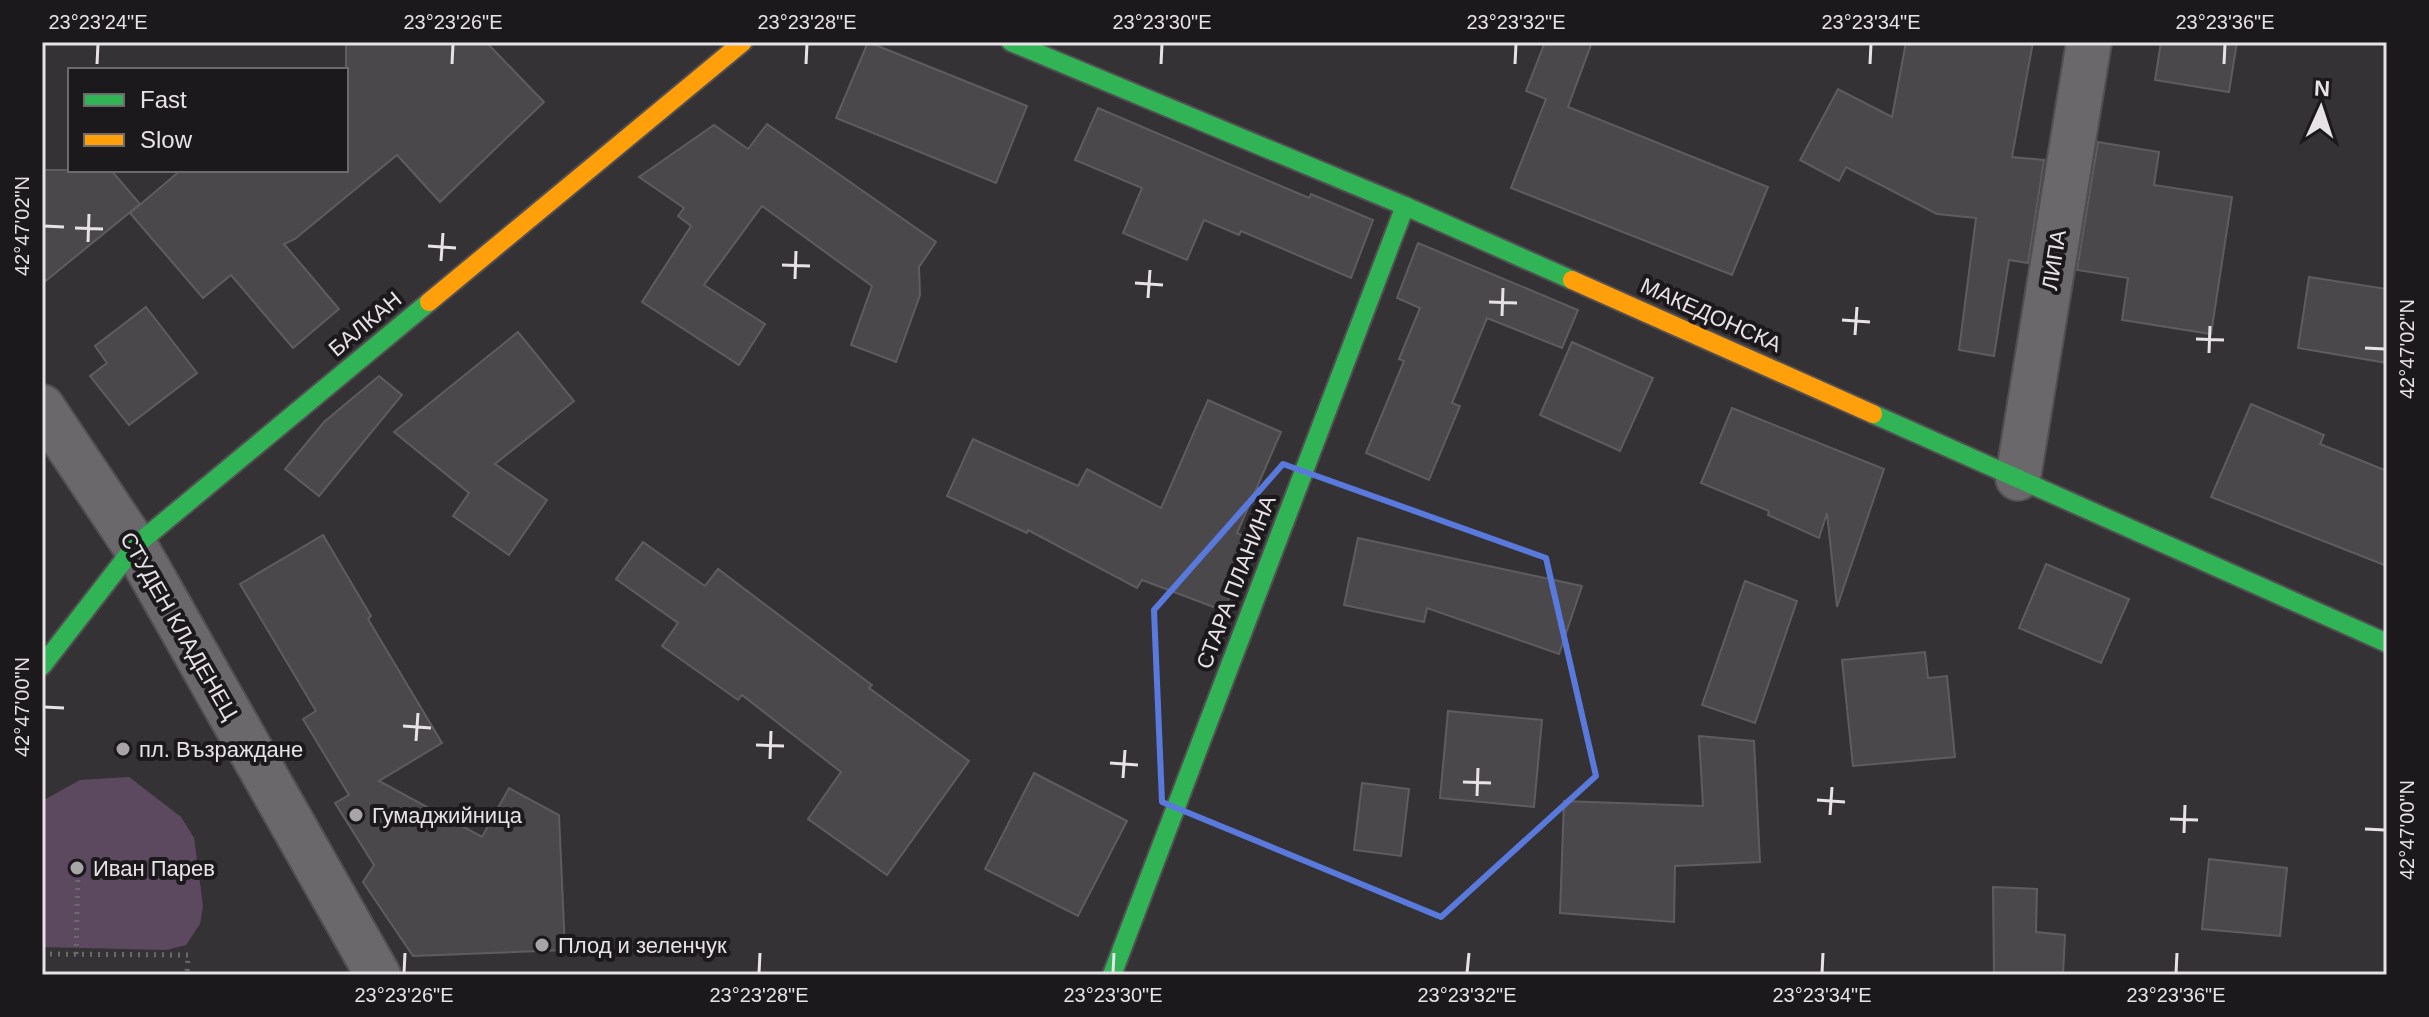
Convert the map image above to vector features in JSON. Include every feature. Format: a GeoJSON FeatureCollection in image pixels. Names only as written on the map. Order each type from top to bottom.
{"type":"FeatureCollection","features":[{"type":"Feature","properties":{"kind":"street","name":"БАЛКАН"},"geometry":{"type":"LineString","coordinates":[[42,666],[135,546],[743,42]]}},
{"type":"Feature","properties":{"kind":"street","name":"ЛИПА"},"geometry":{"type":"LineString","coordinates":[[2018,478],[2089,42]]}},
{"type":"Feature","properties":{"kind":"street","name":"МАКЕДОНСКА"},"geometry":{"type":"LineString","coordinates":[[1024,45],[1405,206],[2387,643]]}},
{"type":"Feature","properties":{"kind":"street","name":"СТАРА ПЛАНИНА"},"geometry":{"type":"LineString","coordinates":[[1112,975],[1405,206]]}},
{"type":"Feature","properties":{"kind":"street","name":"СТУДЕН КЛАДЕНЕЦ"},"geometry":{"type":"LineString","coordinates":[[42,407],[135,546],[378,975]]}},
{"type":"Feature","properties":{"kind":"path"},"geometry":{"type":"LineString","coordinates":[[76,954],[78,873]]}},
{"type":"Feature","properties":{"kind":"path"},"geometry":{"type":"LineString","coordinates":[[42,954],[188,955],[187,975]]}},
{"type":"Feature","properties":{"kind":"highlighted area"},"geometry":{"type":"Polygon","coordinates":[[[1283,464],[1546,558],[1596,776],[1441,917],[1162,802],[1154,610],[1283,464]]]}},
{"type":"Feature","properties":{"kind":"shaded area"},"geometry":{"type":"Polygon","coordinates":[[[129,777],[181,817],[194,838],[203,906],[200,924],[186,945],[166,950],[42,947],[42,801],[80,780],[129,777]]]}},
{"type":"Feature","properties":{"kind":"building"},"geometry":{"type":"Polygon","coordinates":[[[346,42],[486,42],[544,102],[440,202],[397,155],[295,239],[284,244],[339,309],[293,348],[231,275],[203,298],[130,213],[179,172],[348,172],[346,42]]]}},
{"type":"Feature","properties":{"kind":"building"},"geometry":{"type":"Polygon","coordinates":[[[868,42],[1027,106],[996,183],[836,118],[868,42]]]}},
{"type":"Feature","properties":{"kind":"building"},"geometry":{"type":"Polygon","coordinates":[[[1545,42],[1592,42],[1568,107],[1768,187],[1732,275],[1511,188],[1546,99],[1526,91],[1545,42]]]}},
{"type":"Feature","properties":{"kind":"building"},"geometry":{"type":"Polygon","coordinates":[[[1906,42],[2033,42],[2012,157],[2044,160],[2028,263],[2009,260],[1994,356],[1959,350],[1976,218],[1937,214],[1846,167],[1839,181],[1800,160],[1838,89],[1892,117],[1906,42]]]}},
{"type":"Feature","properties":{"kind":"building"},"geometry":{"type":"Polygon","coordinates":[[[2161,42],[2237,42],[2229,92],[2155,80],[2161,42]]]}},
{"type":"Feature","properties":{"kind":"building"},"geometry":{"type":"Polygon","coordinates":[[[1098,108],[1309,198],[1311,194],[1373,220],[1351,278],[1241,231],[1239,235],[1204,220],[1187,260],[1123,233],[1142,188],[1075,160],[1098,108]]]}},
{"type":"Feature","properties":{"kind":"building"},"geometry":{"type":"Polygon","coordinates":[[[767,124],[936,242],[919,267],[920,295],[896,362],[851,345],[872,286],[762,206],[704,285],[765,324],[739,365],[642,302],[691,226],[678,216],[684,208],[639,177],[714,125],[748,149],[767,124]]]}},
{"type":"Feature","properties":{"kind":"building"},"geometry":{"type":"Polygon","coordinates":[[[2098,142],[2159,152],[2154,185],[2232,197],[2211,334],[2122,320],[2128,278],[2077,270],[2098,142]]]}},
{"type":"Feature","properties":{"kind":"building"},"geometry":{"type":"Polygon","coordinates":[[[42,170],[113,172],[140,204],[42,284],[42,170]]]}},
{"type":"Feature","properties":{"kind":"building"},"geometry":{"type":"Polygon","coordinates":[[[1418,243],[1578,310],[1562,348],[1487,318],[1452,403],[1460,406],[1429,480],[1366,453],[1404,361],[1399,359],[1420,308],[1397,298],[1418,243]]]}},
{"type":"Feature","properties":{"kind":"building"},"geometry":{"type":"Polygon","coordinates":[[[2309,277],[2387,289],[2387,363],[2298,348],[2309,277]]]}},
{"type":"Feature","properties":{"kind":"building"},"geometry":{"type":"Polygon","coordinates":[[[146,307],[197,373],[129,425],[90,376],[107,363],[95,346],[146,307]]]}},
{"type":"Feature","properties":{"kind":"building"},"geometry":{"type":"Polygon","coordinates":[[[518,332],[574,401],[495,464],[547,500],[509,555],[453,516],[469,493],[394,432],[518,332]]]}},
{"type":"Feature","properties":{"kind":"building"},"geometry":{"type":"Polygon","coordinates":[[[1572,342],[1653,378],[1620,451],[1540,415],[1572,342]]]}},
{"type":"Feature","properties":{"kind":"building"},"geometry":{"type":"Polygon","coordinates":[[[379,376],[402,395],[319,496],[285,469],[324,422],[379,376]]]}},
{"type":"Feature","properties":{"kind":"building"},"geometry":{"type":"Polygon","coordinates":[[[1208,400],[1281,432],[1237,533],[1251,539],[1224,611],[1142,580],[1137,588],[1028,530],[1027,533],[947,496],[973,439],[1078,486],[1087,469],[1161,508],[1208,400]]]}},
{"type":"Feature","properties":{"kind":"building"},"geometry":{"type":"Polygon","coordinates":[[[2251,404],[2324,435],[2320,444],[2387,471],[2387,566],[2211,497],[2251,404]]]}},
{"type":"Feature","properties":{"kind":"building"},"geometry":{"type":"Polygon","coordinates":[[[1732,408],[1884,469],[1837,607],[1827,513],[1819,538],[1768,515],[1769,511],[1701,483],[1732,408]]]}},
{"type":"Feature","properties":{"kind":"building"},"geometry":{"type":"Polygon","coordinates":[[[323,535],[371,616],[368,619],[442,743],[379,781],[482,837],[509,788],[559,815],[565,950],[413,956],[363,882],[374,865],[335,803],[349,795],[303,719],[316,711],[240,584],[323,535]]]}},
{"type":"Feature","properties":{"kind":"building"},"geometry":{"type":"Polygon","coordinates":[[[1358,538],[1582,586],[1559,654],[1427,608],[1424,622],[1344,605],[1358,538]]]}},
{"type":"Feature","properties":{"kind":"building"},"geometry":{"type":"Polygon","coordinates":[[[643,542],[705,586],[718,569],[872,685],[869,688],[969,761],[887,875],[808,819],[841,772],[742,695],[738,700],[662,646],[678,623],[616,579],[643,542]]]}},
{"type":"Feature","properties":{"kind":"building"},"geometry":{"type":"Polygon","coordinates":[[[2046,564],[2129,599],[2101,663],[2019,628],[2046,564]]]}},
{"type":"Feature","properties":{"kind":"building"},"geometry":{"type":"Polygon","coordinates":[[[1745,581],[1797,601],[1755,723],[1702,705],[1745,581]]]}},
{"type":"Feature","properties":{"kind":"building"},"geometry":{"type":"Polygon","coordinates":[[[1925,652],[1928,678],[1947,676],[1955,757],[1853,766],[1842,660],[1925,652]]]}},
{"type":"Feature","properties":{"kind":"building"},"geometry":{"type":"Polygon","coordinates":[[[1448,711],[1542,720],[1534,807],[1440,798],[1448,711]]]}},
{"type":"Feature","properties":{"kind":"building"},"geometry":{"type":"Polygon","coordinates":[[[1699,736],[1754,741],[1760,862],[1675,866],[1674,922],[1560,913],[1564,801],[1703,806],[1699,736]]]}},
{"type":"Feature","properties":{"kind":"building"},"geometry":{"type":"Polygon","coordinates":[[[1034,773],[1127,821],[1078,916],[985,869],[1034,773]]]}},
{"type":"Feature","properties":{"kind":"building"},"geometry":{"type":"Polygon","coordinates":[[[1362,783],[1409,789],[1401,856],[1354,850],[1362,783]]]}},
{"type":"Feature","properties":{"kind":"building"},"geometry":{"type":"Polygon","coordinates":[[[2209,859],[2287,868],[2280,936],[2202,929],[2209,859]]]}},
{"type":"Feature","properties":{"kind":"building"},"geometry":{"type":"Polygon","coordinates":[[[1993,887],[2037,889],[2036,932],[2065,935],[2063,975],[1994,975],[1993,887]]]}},
{"type":"Feature","properties":{"kind":"traffic: fast"},"geometry":{"type":"LineString","coordinates":[[1011,42],[1405,206],[1572,280]]}},
{"type":"Feature","properties":{"kind":"traffic: fast"},"geometry":{"type":"LineString","coordinates":[[1112,975],[1405,206]]}},
{"type":"Feature","properties":{"kind":"traffic: fast"},"geometry":{"type":"LineString","coordinates":[[42,666],[135,546],[429,302]]}},
{"type":"Feature","properties":{"kind":"traffic: fast"},"geometry":{"type":"LineString","coordinates":[[1873,414],[2387,643]]}},
{"type":"Feature","properties":{"kind":"traffic: slow"},"geometry":{"type":"LineString","coordinates":[[429,302],[743,42]]}},
{"type":"Feature","properties":{"kind":"traffic: slow"},"geometry":{"type":"LineString","coordinates":[[1572,280],[1873,414]]}},
{"type":"Feature","properties":{"kind":"place","name":"пл. Възраждане"},"geometry":{"type":"Point","coordinates":[123,749]}},
{"type":"Feature","properties":{"kind":"place","name":"Гумаджийница"},"geometry":{"type":"Point","coordinates":[356,815]}},
{"type":"Feature","properties":{"kind":"place","name":"Иван Парев"},"geometry":{"type":"Point","coordinates":[77,868]}},
{"type":"Feature","properties":{"kind":"place","name":"Плод и зеленчук"},"geometry":{"type":"Point","coordinates":[542,945]}}]}
